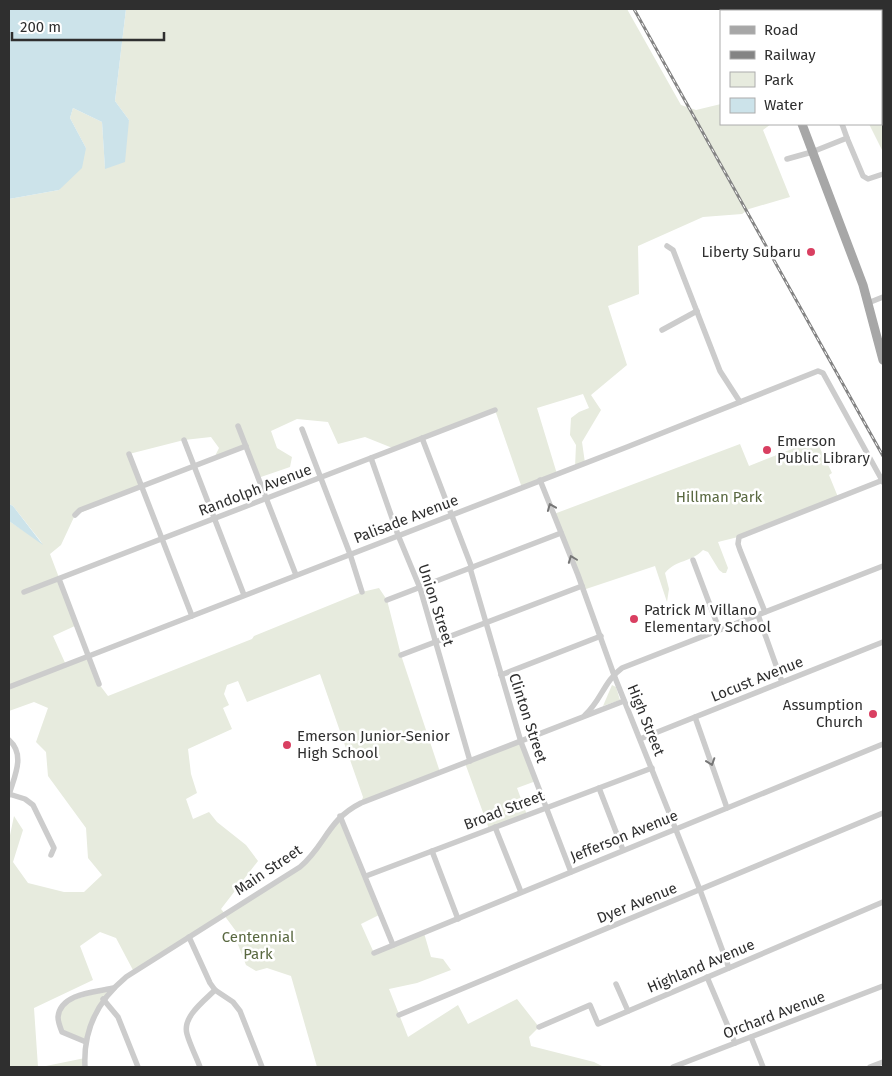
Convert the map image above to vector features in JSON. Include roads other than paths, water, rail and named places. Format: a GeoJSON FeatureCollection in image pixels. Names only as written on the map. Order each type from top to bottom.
{"type":"FeatureCollection","features":[{"type":"Feature","properties":{"kind":"main road"},"geometry":{"type":"LineString","coordinates":[[802,125],[868,303],[883,360]]}},
{"type":"Feature","properties":{"kind":"street"},"geometry":{"type":"LineString","coordinates":[[842,125],[863,176],[868,179],[883,174]]}},
{"type":"Feature","properties":{"kind":"street"},"geometry":{"type":"LineString","coordinates":[[787,159],[812,152],[847,138]]}},
{"type":"Feature","properties":{"kind":"street"},"geometry":{"type":"LineString","coordinates":[[667,246],[673,250],[720,371],[740,402]]}},
{"type":"Feature","properties":{"kind":"street"},"geometry":{"type":"LineString","coordinates":[[868,303],[883,297]]}},
{"type":"Feature","properties":{"kind":"street"},"geometry":{"type":"LineString","coordinates":[[662,330],[696,311]]}},
{"type":"Feature","properties":{"kind":"street","name":"Palisade Avenue"},"geometry":{"type":"LineString","coordinates":[[9,687],[818,371],[823,373],[883,481]]}},
{"type":"Feature","properties":{"kind":"street","name":"Randolph Avenue"},"geometry":{"type":"LineString","coordinates":[[24,592],[496,410]]}},
{"type":"Feature","properties":{"kind":"street"},"geometry":{"type":"LineString","coordinates":[[238,426],[296,575]]}},
{"type":"Feature","properties":{"kind":"street"},"geometry":{"type":"LineString","coordinates":[[302,429],[350,554],[362,592]]}},
{"type":"Feature","properties":{"kind":"street","name":"Clinton Street"},"geometry":{"type":"LineString","coordinates":[[422,438],[471,568],[521,742],[571,872]]}},
{"type":"Feature","properties":{"kind":"street"},"geometry":{"type":"LineString","coordinates":[[184,440],[244,595]]}},
{"type":"Feature","properties":{"kind":"street"},"geometry":{"type":"LineString","coordinates":[[75,515],[80,510],[246,446]]}},
{"type":"Feature","properties":{"kind":"street"},"geometry":{"type":"LineString","coordinates":[[129,454],[192,616]]}},
{"type":"Feature","properties":{"kind":"street","name":"Union Street"},"geometry":{"type":"LineString","coordinates":[[371,458],[398,535],[420,588],[470,761]]}},
{"type":"Feature","properties":{"kind":"street","name":"High Street"},"geometry":{"type":"LineString","coordinates":[[540,480],[729,968]]}},
{"type":"Feature","properties":{"kind":"street"},"geometry":{"type":"LineString","coordinates":[[765,612],[740,550],[738,540],[742,535],[883,481]]}},
{"type":"Feature","properties":{"kind":"street"},"geometry":{"type":"LineString","coordinates":[[387,600],[561,533]]}},
{"type":"Feature","properties":{"kind":"street"},"geometry":{"type":"LineString","coordinates":[[693,560],[719,629]]}},
{"type":"Feature","properties":{"kind":"street"},"geometry":{"type":"LineString","coordinates":[[574,721],[590,710],[606,685],[622,668],[883,566]]}},
{"type":"Feature","properties":{"kind":"street"},"geometry":{"type":"LineString","coordinates":[[59,579],[99,684]]}},
{"type":"Feature","properties":{"kind":"street"},"geometry":{"type":"LineString","coordinates":[[401,654],[435,643],[582,586]]}},
{"type":"Feature","properties":{"kind":"street"},"geometry":{"type":"LineString","coordinates":[[758,615],[782,682]]}},
{"type":"Feature","properties":{"kind":"street"},"geometry":{"type":"LineString","coordinates":[[502,675],[601,636]]}},
{"type":"Feature","properties":{"kind":"street","name":"Locust Avenue"},"geometry":{"type":"LineString","coordinates":[[640,739],[883,642]]}},
{"type":"Feature","properties":{"kind":"street","name":"Main Street"},"geometry":{"type":"LineString","coordinates":[[85,1067],[86,1042],[91,1023],[104,1000],[114,988],[126,977],[300,867],[313,854],[328,830],[340,816],[361,803],[624,701]]}},
{"type":"Feature","properties":{"kind":"street"},"geometry":{"type":"LineString","coordinates":[[695,717],[727,808]]}},
{"type":"Feature","properties":{"kind":"street"},"geometry":{"type":"LineString","coordinates":[[9,740],[16,748],[18,758],[9,795],[24,799],[33,805],[54,848],[51,855]]}},
{"type":"Feature","properties":{"kind":"street","name":"Jefferson Avenue"},"geometry":{"type":"LineString","coordinates":[[374,953],[883,744]]}},
{"type":"Feature","properties":{"kind":"street","name":"Broad Street"},"geometry":{"type":"LineString","coordinates":[[366,876],[652,768]]}},
{"type":"Feature","properties":{"kind":"street"},"geometry":{"type":"LineString","coordinates":[[599,788],[623,850]]}},
{"type":"Feature","properties":{"kind":"street","name":"Dyer Avenue"},"geometry":{"type":"LineString","coordinates":[[399,1015],[883,813]]}},
{"type":"Feature","properties":{"kind":"street"},"geometry":{"type":"LineString","coordinates":[[340,816],[393,945]]}},
{"type":"Feature","properties":{"kind":"street"},"geometry":{"type":"LineString","coordinates":[[495,827],[521,892]]}},
{"type":"Feature","properties":{"kind":"street"},"geometry":{"type":"LineString","coordinates":[[432,851],[458,919]]}},
{"type":"Feature","properties":{"kind":"street","name":"Highland Avenue"},"geometry":{"type":"LineString","coordinates":[[539,1027],[590,1006],[598,1024],[883,902]]}},
{"type":"Feature","properties":{"kind":"street"},"geometry":{"type":"LineString","coordinates":[[189,937],[210,983],[215,990],[233,1002],[240,1011],[262,1067]]}},
{"type":"Feature","properties":{"kind":"street"},"geometry":{"type":"LineString","coordinates":[[707,977],[736,1043]]}},
{"type":"Feature","properties":{"kind":"street"},"geometry":{"type":"LineString","coordinates":[[616,984],[628,1011]]}},
{"type":"Feature","properties":{"kind":"street","name":"Orchard Avenue"},"geometry":{"type":"LineString","coordinates":[[674,1067],[883,986]]}},
{"type":"Feature","properties":{"kind":"street"},"geometry":{"type":"LineString","coordinates":[[86,1042],[62,1032],[58,1019],[62,1005],[72,998],[114,988]]}},
{"type":"Feature","properties":{"kind":"street"},"geometry":{"type":"LineString","coordinates":[[200,1067],[187,1036],[186,1027],[190,1017],[215,990]]}},
{"type":"Feature","properties":{"kind":"street"},"geometry":{"type":"LineString","coordinates":[[104,1000],[118,1017],[138,1067]]}},
{"type":"Feature","properties":{"kind":"street"},"geometry":{"type":"LineString","coordinates":[[751,1037],[763,1067]]}},
{"type":"Feature","properties":{"kind":"street"},"geometry":{"type":"LineString","coordinates":[[870,1067],[883,1062]]}},
{"type":"Feature","properties":{"kind":"water"},"geometry":{"type":"Polygon","coordinates":[[[9,9],[126,9],[115,101],[129,120],[125,162],[105,169],[102,122],[73,108],[70,118],[86,148],[82,168],[59,190],[9,199],[9,9]]]}},
{"type":"Feature","properties":{"kind":"water"},"geometry":{"type":"Polygon","coordinates":[[[9,504],[13,506],[43,545],[9,521],[9,504]]]}},
{"type":"Feature","properties":{"kind":"railway"},"geometry":{"type":"LineString","coordinates":[[634,9],[883,456]]}},
{"type":"Feature","properties":{"kind":"place","name":"Liberty Subaru"},"geometry":{"type":"Point","coordinates":[811,252]}},
{"type":"Feature","properties":{"kind":"place","name":"Emerson Public Library"},"geometry":{"type":"Point","coordinates":[767,450]}},
{"type":"Feature","properties":{"kind":"place","name":"Patrick M Villano Elementary School"},"geometry":{"type":"Point","coordinates":[634,619]}},
{"type":"Feature","properties":{"kind":"place","name":"Assumption Church"},"geometry":{"type":"Point","coordinates":[873,714]}},
{"type":"Feature","properties":{"kind":"place","name":"Emerson Junior-Senior High School"},"geometry":{"type":"Point","coordinates":[287,745]}},
{"type":"Feature","properties":{"kind":"park label","name":"Hillman Park"},"geometry":{"type":"Point","coordinates":[719,497]}},
{"type":"Feature","properties":{"kind":"park label","name":"Centennial Park"},"geometry":{"type":"Point","coordinates":[258,946]}}]}
